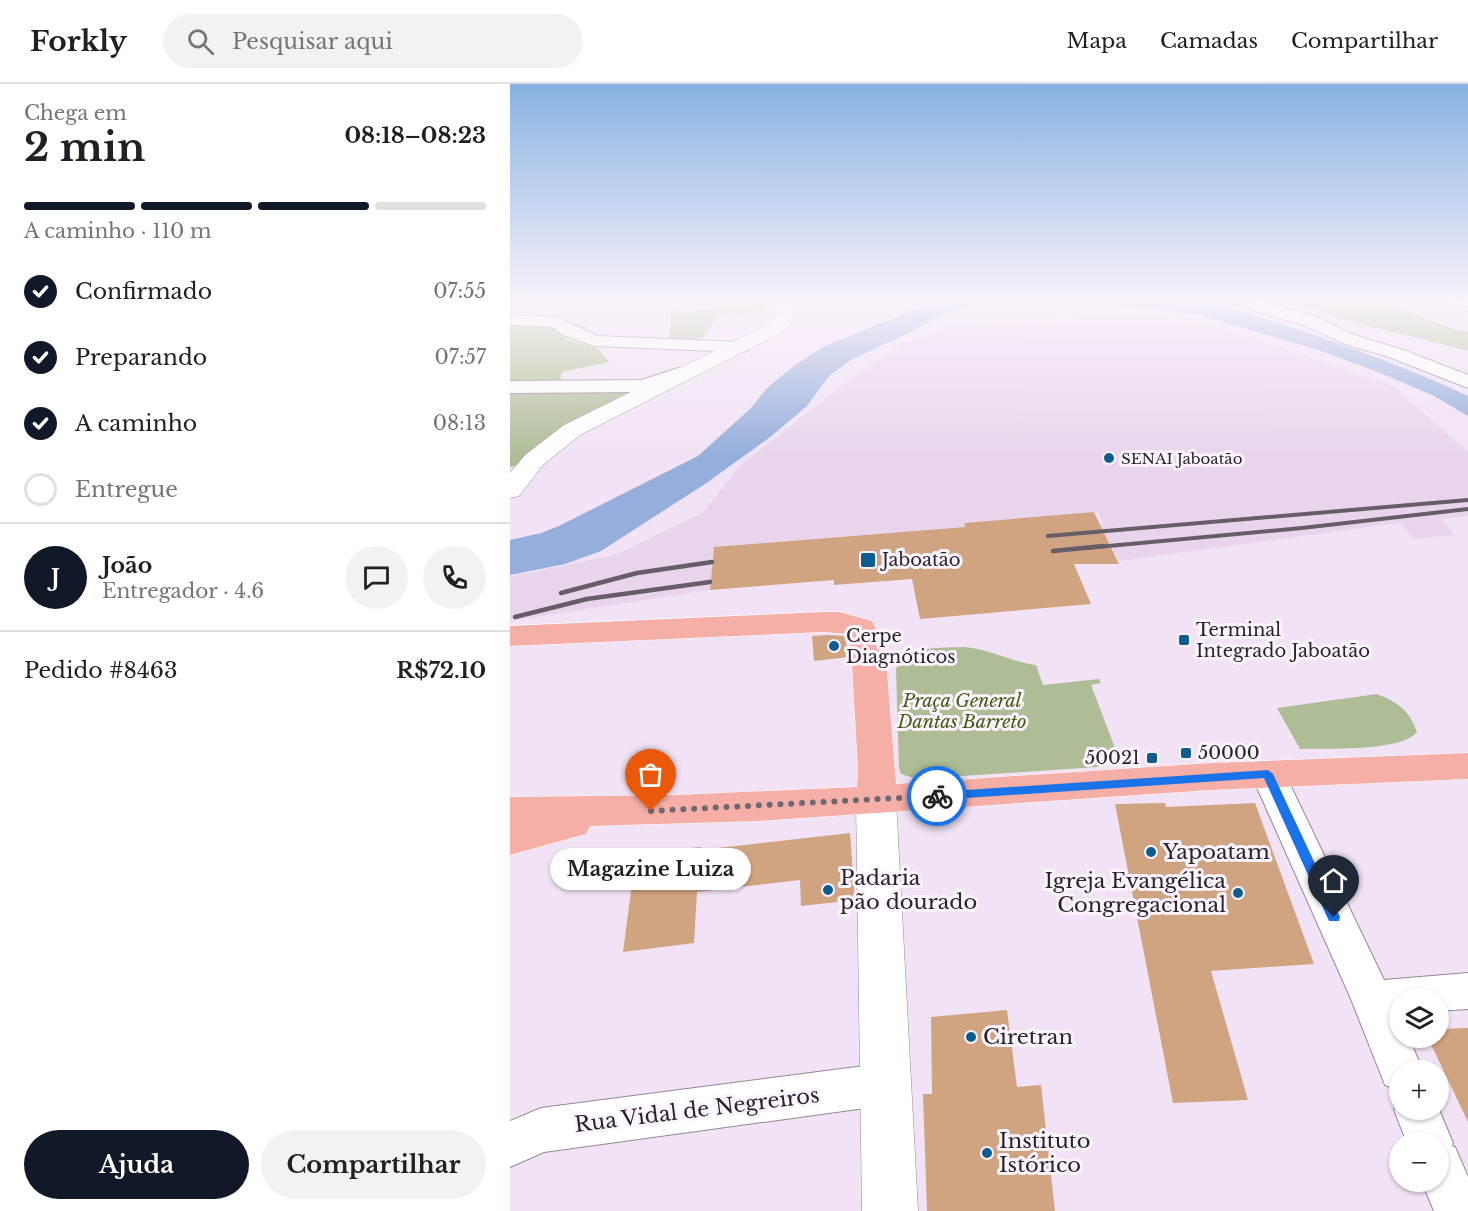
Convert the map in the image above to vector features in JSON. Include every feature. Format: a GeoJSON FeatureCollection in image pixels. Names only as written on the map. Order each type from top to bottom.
{"type":"FeatureCollection","features":[{"type":"Feature","properties":{"kind":"main road"},"geometry":{"type":"LineString","coordinates":[[510,490],[534,460],[572,430],[733,351]]}},
{"type":"Feature","properties":{"kind":"main road"},"geometry":{"type":"LineString","coordinates":[[510,636],[824,622],[839,622],[861,628],[868,648],[877,770],[876,800],[890,1211]]}},
{"type":"Feature","properties":{"kind":"main road"},"geometry":{"type":"LineString","coordinates":[[510,812],[608,813],[876,800],[1268,774],[1468,766]]}},
{"type":"Feature","properties":{"kind":"main road"},"geometry":{"type":"LineString","coordinates":[[510,840],[608,813]]}},
{"type":"Feature","properties":{"kind":"street"},"geometry":{"type":"LineString","coordinates":[[1387,351],[1468,382]]}},
{"type":"Feature","properties":{"kind":"street"},"geometry":{"type":"LineString","coordinates":[[510,387],[644,386],[686,373]]}},
{"type":"Feature","properties":{"kind":"street"},"geometry":{"type":"LineString","coordinates":[[1268,774],[1372,999],[1397,1060]]}},
{"type":"Feature","properties":{"kind":"street"},"geometry":{"type":"LineString","coordinates":[[1372,999],[1468,991]]}},
{"type":"Feature","properties":{"kind":"street","name":"Rua Vidal de Negreiros"},"geometry":{"type":"LineString","coordinates":[[510,1144],[541,1130],[887,1084]]}},
{"type":"Feature","properties":{"kind":"street"},"geometry":{"type":"LineString","coordinates":[[1449,1190],[1458,1211]]}},
{"type":"Feature","properties":{"kind":"shaded area","name":"SENAI Jaboatão"},"geometry":{"type":"Polygon","coordinates":[[[892,351],[1291,351],[1393,386],[1468,452],[1468,516],[1441,519],[1455,535],[1414,539],[1400,523],[1119,561],[1104,533],[1045,529],[1103,524],[1098,512],[964,523],[965,527],[714,547],[710,590],[510,621],[510,577],[618,554],[702,513],[742,464],[857,374],[892,351]]]}},
{"type":"Feature","properties":{"kind":"green space"},"geometry":{"type":"Polygon","coordinates":[[[510,351],[599,351],[609,362],[562,372],[560,383],[510,385],[510,351]]]}},
{"type":"Feature","properties":{"kind":"green space"},"geometry":{"type":"Polygon","coordinates":[[[510,389],[646,389],[522,465],[510,467],[510,389]]]}},
{"type":"Feature","properties":{"kind":"green space","name":"Praça General Dantas Barreto"},"geometry":{"type":"Polygon","coordinates":[[[964,647],[1036,665],[1043,685],[1099,679],[1101,683],[1091,685],[1115,748],[1113,753],[1098,767],[917,779],[901,774],[896,669],[901,661],[926,649],[964,647]]]}},
{"type":"Feature","properties":{"kind":"green space"},"geometry":{"type":"Polygon","coordinates":[[[1377,694],[1402,708],[1417,732],[1396,743],[1380,746],[1300,749],[1277,708],[1377,694]]]}},
{"type":"Feature","properties":{"kind":"water"},"geometry":{"type":"Polygon","coordinates":[[[818,351],[870,351],[852,359],[829,376],[807,406],[769,438],[705,484],[601,551],[565,564],[510,575],[510,540],[559,526],[698,456],[751,408],[767,388],[795,365],[818,351]]]}},
{"type":"Feature","properties":{"kind":"water"},"geometry":{"type":"Polygon","coordinates":[[[1320,351],[1357,351],[1430,379],[1468,396],[1468,416],[1434,396],[1320,351]]]}},
{"type":"Feature","properties":{"kind":"building","name":"Jaboatão"},"geometry":{"type":"Polygon","coordinates":[[[1094,512],[1119,564],[1074,564],[1091,604],[920,619],[912,579],[834,585],[834,580],[710,590],[714,547],[965,527],[964,523],[1094,512]]]}},
{"type":"Feature","properties":{"kind":"building","name":"Cerpe Diagnóticos"},"geometry":{"type":"Polygon","coordinates":[[[812,636],[845,636],[849,657],[814,661],[812,636]]]}},
{"type":"Feature","properties":{"kind":"building"},"geometry":{"type":"Polygon","coordinates":[[[1165,803],[1166,807],[1255,803],[1314,964],[1211,971],[1248,1100],[1173,1103],[1115,804],[1165,803]]]}},
{"type":"Feature","properties":{"kind":"building"},"geometry":{"type":"Polygon","coordinates":[[[850,833],[855,900],[801,906],[800,880],[697,892],[694,943],[623,952],[636,853],[701,847],[701,850],[850,833]]]}},
{"type":"Feature","properties":{"kind":"building","name":"Instituto Istórico"},"geometry":{"type":"Polygon","coordinates":[[[1007,1010],[1017,1087],[1041,1085],[1055,1211],[927,1211],[923,1094],[932,1094],[931,1017],[1007,1010]]]}},
{"type":"Feature","properties":{"kind":"building"},"geometry":{"type":"Polygon","coordinates":[[[1468,1028],[1468,1122],[1449,1082],[1449,1060],[1438,1060],[1433,1048],[1449,1048],[1449,1029],[1468,1028]]]}},
{"type":"Feature","properties":{"kind":"railway"},"geometry":{"type":"LineString","coordinates":[[1048,536],[1468,500]]}},
{"type":"Feature","properties":{"kind":"railway"},"geometry":{"type":"LineString","coordinates":[[1087,548],[1302,528],[1468,509]]}},
{"type":"Feature","properties":{"kind":"railway"},"geometry":{"type":"LineString","coordinates":[[1053,551],[1103,546]]}},
{"type":"Feature","properties":{"kind":"railway"},"geometry":{"type":"LineString","coordinates":[[561,593],[637,573],[712,562]]}},
{"type":"Feature","properties":{"kind":"railway"},"geometry":{"type":"LineString","coordinates":[[515,617],[587,599],[710,582]]}},
{"type":"Feature","properties":{"kind":"way so far"},"geometry":{"type":"LineString","coordinates":[[651,811],[937,796]]}},
{"type":"Feature","properties":{"kind":"place","name":"SENAI Jaboatão"},"geometry":{"type":"Point","coordinates":[1109,458]}},
{"type":"Feature","properties":{"kind":"place","name":"Jaboatão"},"geometry":{"type":"Point","coordinates":[868,560]}},
{"type":"Feature","properties":{"kind":"place","name":"Terminal Integrado Jaboatão"},"geometry":{"type":"Point","coordinates":[1184,640]}},
{"type":"Feature","properties":{"kind":"place","name":"Cerpe Diagnóticos"},"geometry":{"type":"Point","coordinates":[834,646]}},
{"type":"Feature","properties":{"kind":"place","name":"50000"},"geometry":{"type":"Point","coordinates":[1186,753]}},
{"type":"Feature","properties":{"kind":"place","name":"50021"},"geometry":{"type":"Point","coordinates":[1152,758]}},
{"type":"Feature","properties":{"kind":"place","name":"Magazine Luiza"},"geometry":{"type":"Point","coordinates":[651,811]}},
{"type":"Feature","properties":{"kind":"place","name":"Yapoatam"},"geometry":{"type":"Point","coordinates":[1151,852]}},
{"type":"Feature","properties":{"kind":"place","name":"Padaria pão dourado"},"geometry":{"type":"Point","coordinates":[828,890]}},
{"type":"Feature","properties":{"kind":"place","name":"Igreja Evangélica Congregacional"},"geometry":{"type":"Point","coordinates":[1238,893]}},
{"type":"Feature","properties":{"kind":"place","name":"Ciretran"},"geometry":{"type":"Point","coordinates":[971,1037]}},
{"type":"Feature","properties":{"kind":"place","name":"Instituto Istórico"},"geometry":{"type":"Point","coordinates":[987,1153]}},
{"type":"Feature","properties":{"kind":"route"},"geometry":{"type":"LineString","coordinates":[[937,796],[1268,774],[1334,917]]}}]}
